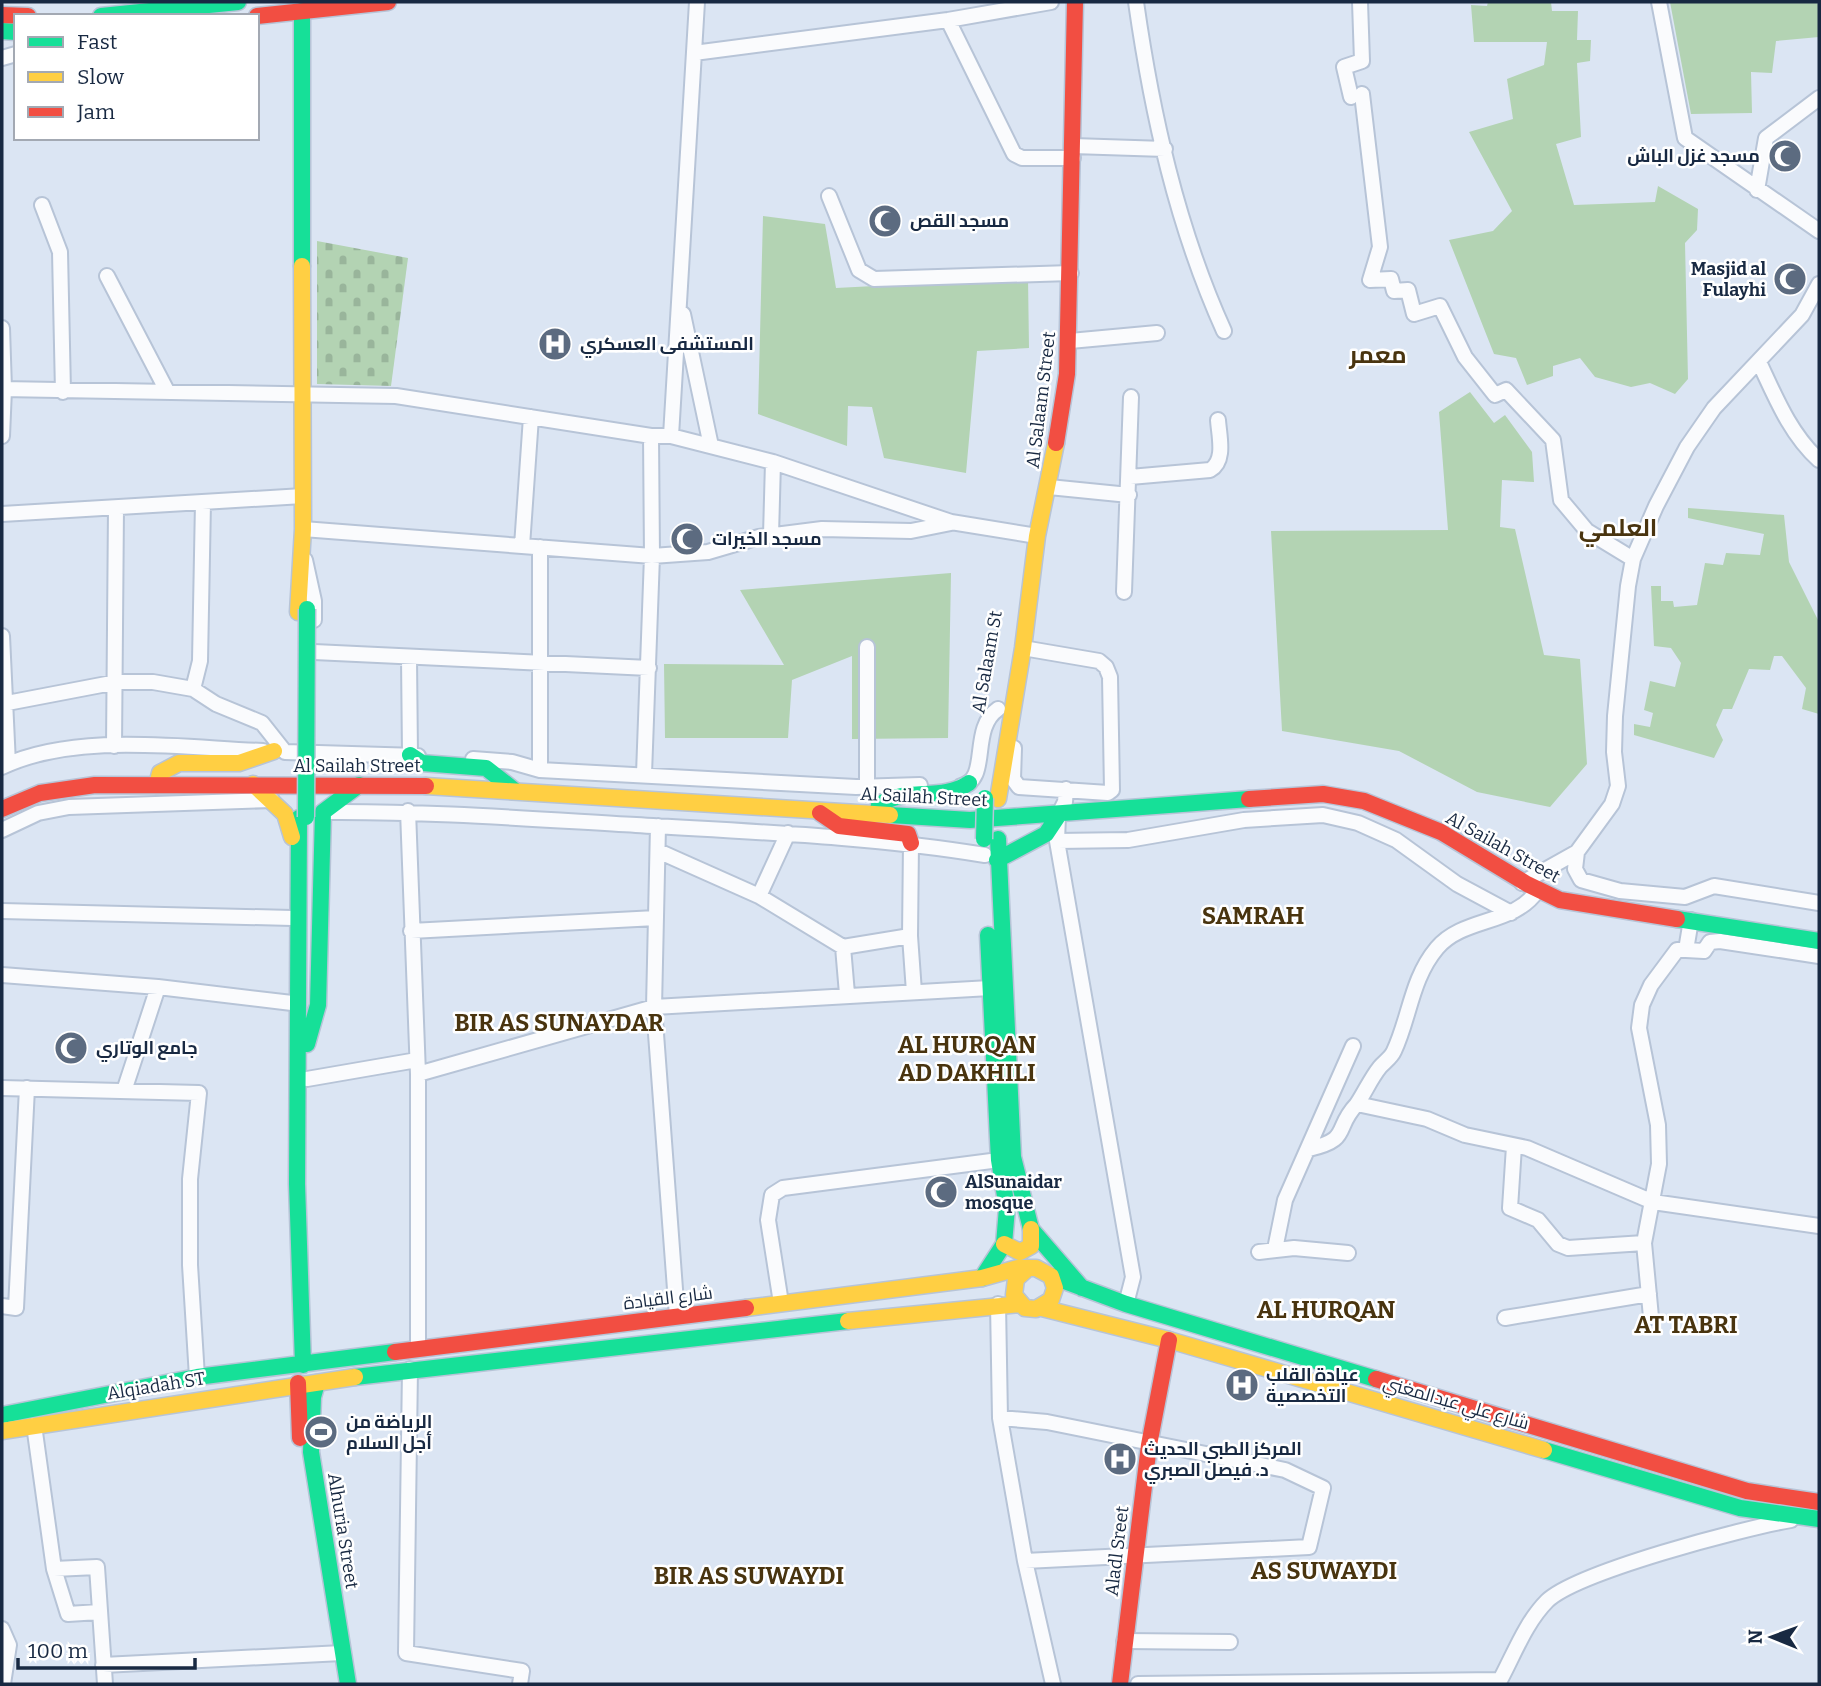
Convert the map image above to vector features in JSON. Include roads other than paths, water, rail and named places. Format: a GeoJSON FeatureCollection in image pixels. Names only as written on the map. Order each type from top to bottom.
{"type":"FeatureCollection","features":[{"type":"Feature","properties":{"kind":"main road"},"geometry":{"type":"LineString","coordinates":[[121,14],[238,2]]}},
{"type":"Feature","properties":{"kind":"main road"},"geometry":{"type":"LineString","coordinates":[[259,16],[388,2]]}},
{"type":"Feature","properties":{"kind":"main road","name":"Al Salaam Street"},"geometry":{"type":"LineString","coordinates":[[1003,714],[1023,648],[1037,536],[1049,487],[1070,341],[1075,2]]}},
{"type":"Feature","properties":{"kind":"main road"},"geometry":{"type":"LineString","coordinates":[[302,11],[302,1045],[297,1184],[307,1364]]}},
{"type":"Feature","properties":{"kind":"main road","name":"Al Salaam St"},"geometry":{"type":"LineString","coordinates":[[991,848],[992,799],[1026,555],[1037,536]]}},
{"type":"Feature","properties":{"kind":"main road"},"geometry":{"type":"LineString","coordinates":[[157,785],[163,770],[179,762],[239,763],[280,751]]}},
{"type":"Feature","properties":{"kind":"main road"},"geometry":{"type":"LineString","coordinates":[[410,755],[422,763],[486,768],[514,790]]}},
{"type":"Feature","properties":{"kind":"main road"},"geometry":{"type":"LineString","coordinates":[[877,814],[879,806],[897,793],[958,791],[969,783]]}},
{"type":"Feature","properties":{"kind":"main road"},"geometry":{"type":"LineString","coordinates":[[253,784],[285,814],[292,832],[292,1003],[307,1079],[307,1364]]}},
{"type":"Feature","properties":{"kind":"main road","name":"Al Sailah Street"},"geometry":{"type":"LineString","coordinates":[[2,809],[40,793],[67,787],[253,784],[514,790],[970,820],[1058,816],[1300,794],[1345,796],[1411,817],[1478,853],[1530,887],[1583,905],[1819,941]]}},
{"type":"Feature","properties":{"kind":"main road"},"geometry":{"type":"LineString","coordinates":[[302,1045],[318,1005],[319,834],[323,813],[359,785]]}},
{"type":"Feature","properties":{"kind":"main road"},"geometry":{"type":"LineString","coordinates":[[819,812],[839,826],[908,834],[911,843]]}},
{"type":"Feature","properties":{"kind":"main road"},"geometry":{"type":"LineString","coordinates":[[991,848],[1046,834],[1058,816]]}},
{"type":"Feature","properties":{"kind":"main road"},"geometry":{"type":"LineString","coordinates":[[982,1278],[1004,1244],[1007,1208],[999,1160],[990,988],[991,848]]}},
{"type":"Feature","properties":{"kind":"main road"},"geometry":{"type":"LineString","coordinates":[[991,848],[1013,1157],[1031,1229],[1031,1246],[1020,1251],[1004,1244]]}},
{"type":"Feature","properties":{"kind":"main road"},"geometry":{"type":"LineString","coordinates":[[1031,1229],[1083,1289]]}},
{"type":"Feature","properties":{"kind":"main road"},"geometry":{"type":"LineString","coordinates":[[317,1383],[410,1369],[998,1304],[1042,1308],[1054,1294],[1051,1276],[1041,1269],[1028,1268],[1019,1274],[1014,1284],[1014,1295],[1020,1304]]}},
{"type":"Feature","properties":{"kind":"main road","name":"شارع القيادة"},"geometry":{"type":"LineString","coordinates":[[2,1415],[197,1377],[982,1278],[1028,1268]]}},
{"type":"Feature","properties":{"kind":"main road","name":"شارع علي عبدالمغني"},"geometry":{"type":"LineString","coordinates":[[1051,1276],[1126,1304],[1747,1491],[1819,1502]]}},
{"type":"Feature","properties":{"kind":"main road","name":"شارع علي عبدالمغني"},"geometry":{"type":"LineString","coordinates":[[1042,1308],[1169,1340],[1740,1508],[1801,1518],[1819,1518]]}},
{"type":"Feature","properties":{"kind":"main road","name":"Aladl Sreet"},"geometry":{"type":"LineString","coordinates":[[1120,1684],[1138,1554],[1149,1445],[1169,1340]]}},
{"type":"Feature","properties":{"kind":"main road"},"geometry":{"type":"LineString","coordinates":[[298,1383],[302,1466],[335,1653],[336,1684]]}},
{"type":"Feature","properties":{"kind":"main road","name":"Alqiadah ST"},"geometry":{"type":"LineString","coordinates":[[2,1431],[298,1383],[317,1383]]}},
{"type":"Feature","properties":{"kind":"main road","name":"Alhuria Street"},"geometry":{"type":"LineString","coordinates":[[317,1383],[313,1397],[311,1452],[335,1653],[348,1684]]}},
{"type":"Feature","properties":{"kind":"main road"},"geometry":{"type":"LineString","coordinates":[[1740,1508],[1747,1491]]}},
{"type":"Feature","properties":{"kind":"street"},"geometry":{"type":"LineString","coordinates":[[671,436],[697,2]]}},
{"type":"Feature","properties":{"kind":"street"},"geometry":{"type":"LineString","coordinates":[[694,53],[948,19],[1051,2]]}},
{"type":"Feature","properties":{"kind":"street"},"geometry":{"type":"LineString","coordinates":[[1136,2],[1148,85],[1192,255],[1224,331]]}},
{"type":"Feature","properties":{"kind":"street"},"geometry":{"type":"LineString","coordinates":[[1360,2],[1362,61],[1344,67],[1357,95],[1380,247],[1370,280],[1391,279],[1394,291],[1408,290],[1414,314],[1440,306],[1465,357],[1495,395],[1506,390],[1553,440],[1561,500],[1587,531],[1633,559]]}},
{"type":"Feature","properties":{"kind":"street"},"geometry":{"type":"LineString","coordinates":[[1659,2],[1685,138],[1819,231]]}},
{"type":"Feature","properties":{"kind":"street"},"geometry":{"type":"LineString","coordinates":[[948,19],[1014,154],[1023,158],[1073,152],[1165,149]]}},
{"type":"Feature","properties":{"kind":"street"},"geometry":{"type":"LineString","coordinates":[[1757,190],[1766,138],[1819,99]]}},
{"type":"Feature","properties":{"kind":"street"},"geometry":{"type":"LineString","coordinates":[[829,196],[859,270],[874,279],[1071,274]]}},
{"type":"Feature","properties":{"kind":"street"},"geometry":{"type":"LineString","coordinates":[[42,205],[60,252],[63,392]]}},
{"type":"Feature","properties":{"kind":"street"},"geometry":{"type":"LineString","coordinates":[[107,276],[167,391]]}},
{"type":"Feature","properties":{"kind":"street"},"geometry":{"type":"LineString","coordinates":[[1309,1149],[1331,1144],[1339,1138],[1350,1112],[1380,1067],[1393,1053],[1421,972],[1437,947],[1488,919],[1511,914],[1526,905],[1530,887],[1577,852],[1612,804],[1618,786],[1614,752],[1615,716],[1633,559],[1687,447],[1714,408],[1802,315],[1819,284]]}},
{"type":"Feature","properties":{"kind":"street"},"geometry":{"type":"LineString","coordinates":[[679,296],[711,446]]}},
{"type":"Feature","properties":{"kind":"street"},"geometry":{"type":"LineString","coordinates":[[2,328],[2,436]]}},
{"type":"Feature","properties":{"kind":"street"},"geometry":{"type":"LineString","coordinates":[[1070,341],[1157,333]]}},
{"type":"Feature","properties":{"kind":"street"},"geometry":{"type":"LineString","coordinates":[[1759,362],[1780,408],[1809,451],[1819,460]]}},
{"type":"Feature","properties":{"kind":"street"},"geometry":{"type":"LineString","coordinates":[[3,389],[396,396],[651,436],[671,436],[773,462],[951,523],[1037,536]]}},
{"type":"Feature","properties":{"kind":"street"},"geometry":{"type":"LineString","coordinates":[[1124,592],[1131,397]]}},
{"type":"Feature","properties":{"kind":"street"},"geometry":{"type":"LineString","coordinates":[[522,546],[531,417]]}},
{"type":"Feature","properties":{"kind":"street"},"geometry":{"type":"LineString","coordinates":[[1130,477],[1210,470],[1220,458],[1218,420]]}},
{"type":"Feature","properties":{"kind":"street"},"geometry":{"type":"LineString","coordinates":[[643,774],[652,556],[651,436]]}},
{"type":"Feature","properties":{"kind":"street"},"geometry":{"type":"LineString","coordinates":[[771,536],[773,462]]}},
{"type":"Feature","properties":{"kind":"street"},"geometry":{"type":"LineString","coordinates":[[1049,487],[1129,495]]}},
{"type":"Feature","properties":{"kind":"street"},"geometry":{"type":"LineString","coordinates":[[2,514],[303,496]]}},
{"type":"Feature","properties":{"kind":"street"},"geometry":{"type":"LineString","coordinates":[[193,689],[200,661],[203,502]]}},
{"type":"Feature","properties":{"kind":"street"},"geometry":{"type":"LineString","coordinates":[[114,746],[117,682],[116,508]]}},
{"type":"Feature","properties":{"kind":"street"},"geometry":{"type":"LineString","coordinates":[[303,529],[652,556],[708,552],[771,536],[822,529],[911,531],[951,523]]}},
{"type":"Feature","properties":{"kind":"street"},"geometry":{"type":"LineString","coordinates":[[540,547],[540,770]]}},
{"type":"Feature","properties":{"kind":"street"},"geometry":{"type":"LineString","coordinates":[[303,549],[314,601],[316,754]]}},
{"type":"Feature","properties":{"kind":"street"},"geometry":{"type":"LineString","coordinates":[[2,636],[5,766],[43,752],[114,746],[410,755],[494,760],[540,770],[867,786],[969,783],[976,775],[983,726],[989,715],[1003,714],[1014,742],[1014,785],[1108,793],[1112,788],[1109,671],[1099,661],[1023,648]]}},
{"type":"Feature","properties":{"kind":"street"},"geometry":{"type":"LineString","coordinates":[[867,647],[867,786]]}},
{"type":"Feature","properties":{"kind":"street"},"geometry":{"type":"LineString","coordinates":[[314,652],[542,665],[649,668]]}},
{"type":"Feature","properties":{"kind":"street"},"geometry":{"type":"LineString","coordinates":[[409,657],[410,755]]}},
{"type":"Feature","properties":{"kind":"street"},"geometry":{"type":"LineString","coordinates":[[3,704],[117,682],[153,682],[193,689],[216,704],[262,723],[280,751]]}},
{"type":"Feature","properties":{"kind":"street"},"geometry":{"type":"LineString","coordinates":[[1066,789],[1065,802],[1058,816],[1057,841],[1133,1277],[1126,1304]]}},
{"type":"Feature","properties":{"kind":"street"},"geometry":{"type":"LineString","coordinates":[[2,830],[38,813],[69,807],[272,800]]}},
{"type":"Feature","properties":{"kind":"street"},"geometry":{"type":"LineString","coordinates":[[323,813],[408,811],[788,832],[991,848]]}},
{"type":"Feature","properties":{"kind":"street"},"geometry":{"type":"LineString","coordinates":[[408,811],[417,1067],[418,1349]]}},
{"type":"Feature","properties":{"kind":"street"},"geometry":{"type":"LineString","coordinates":[[1057,841],[1128,840],[1244,820],[1323,815],[1358,823],[1396,841],[1457,884],[1511,914]]}},
{"type":"Feature","properties":{"kind":"street"},"geometry":{"type":"LineString","coordinates":[[659,826],[654,1007],[677,1316]]}},
{"type":"Feature","properties":{"kind":"street"},"geometry":{"type":"LineString","coordinates":[[759,896],[788,832]]}},
{"type":"Feature","properties":{"kind":"street"},"geometry":{"type":"LineString","coordinates":[[911,843],[910,936],[914,992]]}},
{"type":"Feature","properties":{"kind":"street"},"geometry":{"type":"LineString","coordinates":[[658,852],[759,896],[843,947],[910,936]]}},
{"type":"Feature","properties":{"kind":"street"},"geometry":{"type":"LineString","coordinates":[[1577,852],[1575,869],[1581,880],[1620,891],[1685,897],[1714,886],[1819,903]]}},
{"type":"Feature","properties":{"kind":"street"},"geometry":{"type":"LineString","coordinates":[[2,911],[292,918]]}},
{"type":"Feature","properties":{"kind":"street"},"geometry":{"type":"LineString","coordinates":[[411,931],[656,918]]}},
{"type":"Feature","properties":{"kind":"street"},"geometry":{"type":"LineString","coordinates":[[1686,950],[1691,920]]}},
{"type":"Feature","properties":{"kind":"street"},"geometry":{"type":"LineString","coordinates":[[1651,1317],[1644,1243],[1659,1164],[1658,1125],[1639,1028],[1642,1005],[1651,985],[1678,950],[1704,951],[1710,942],[1720,941],[1819,956]]}},
{"type":"Feature","properties":{"kind":"street"},"geometry":{"type":"LineString","coordinates":[[843,947],[847,994]]}},
{"type":"Feature","properties":{"kind":"street"},"geometry":{"type":"LineString","coordinates":[[2,975],[158,987],[292,1003]]}},
{"type":"Feature","properties":{"kind":"street"},"geometry":{"type":"LineString","coordinates":[[124,1091],[158,987]]}},
{"type":"Feature","properties":{"kind":"street"},"geometry":{"type":"LineString","coordinates":[[307,1079],[417,1067],[654,1007],[990,988]]}},
{"type":"Feature","properties":{"kind":"street"},"geometry":{"type":"LineString","coordinates":[[1275,1249],[1284,1200],[1353,1046]]}},
{"type":"Feature","properties":{"kind":"street"},"geometry":{"type":"LineString","coordinates":[[2,1088],[199,1093],[191,1179],[190,1265],[197,1377]]}},
{"type":"Feature","properties":{"kind":"street"},"geometry":{"type":"LineString","coordinates":[[2,1306],[16,1308],[27,1088]]}},
{"type":"Feature","properties":{"kind":"street"},"geometry":{"type":"LineString","coordinates":[[1357,1104],[1427,1119],[1465,1135],[1527,1148],[1653,1202],[1819,1226]]}},
{"type":"Feature","properties":{"kind":"street"},"geometry":{"type":"LineString","coordinates":[[1514,1146],[1510,1209],[1538,1220],[1558,1244],[1567,1248],[1644,1243]]}},
{"type":"Feature","properties":{"kind":"street"},"geometry":{"type":"LineString","coordinates":[[781,1303],[768,1220],[772,1195],[783,1188],[999,1160]]}},
{"type":"Feature","properties":{"kind":"street"},"geometry":{"type":"LineString","coordinates":[[1259,1251],[1294,1248],[1348,1253]]}},
{"type":"Feature","properties":{"kind":"street"},"geometry":{"type":"LineString","coordinates":[[1505,1318],[1649,1294]]}},
{"type":"Feature","properties":{"kind":"street"},"geometry":{"type":"LineString","coordinates":[[998,1304],[1000,1418],[1025,1561],[1053,1684]]}},
{"type":"Feature","properties":{"kind":"street"},"geometry":{"type":"LineString","coordinates":[[410,1369],[406,1653],[522,1671],[520,1684]]}},
{"type":"Feature","properties":{"kind":"street"},"geometry":{"type":"LineString","coordinates":[[1000,1418],[1047,1422],[1149,1445],[1285,1470],[1323,1488],[1309,1548],[1025,1561]]}},
{"type":"Feature","properties":{"kind":"street"},"geometry":{"type":"LineString","coordinates":[[34,1425],[54,1569],[68,1614],[99,1612]]}},
{"type":"Feature","properties":{"kind":"street"},"geometry":{"type":"LineString","coordinates":[[1138,1684],[1499,1682],[1539,1610],[1570,1585],[1747,1529],[1801,1518]]}},
{"type":"Feature","properties":{"kind":"street"},"geometry":{"type":"LineString","coordinates":[[54,1569],[97,1567],[105,1684]]}},
{"type":"Feature","properties":{"kind":"street"},"geometry":{"type":"LineString","coordinates":[[2,1629],[9,1645],[3,1684]]}},
{"type":"Feature","properties":{"kind":"street"},"geometry":{"type":"LineString","coordinates":[[1124,1641],[1230,1642]]}},
{"type":"Feature","properties":{"kind":"street"},"geometry":{"type":"LineString","coordinates":[[103,1665],[335,1653]]}},
{"type":"Feature","properties":{"kind":"place","name":"مسجد غزل الباش"},"geometry":{"type":"Point","coordinates":[1785,156]}},
{"type":"Feature","properties":{"kind":"place","name":"مسجد القص"},"geometry":{"type":"Point","coordinates":[885,221]}},
{"type":"Feature","properties":{"kind":"place","name":"Masjid al Fulayhi"},"geometry":{"type":"Point","coordinates":[1790,279]}},
{"type":"Feature","properties":{"kind":"place","name":"المستشفى العسكري"},"geometry":{"type":"Point","coordinates":[555,344]}},
{"type":"Feature","properties":{"kind":"place","name":"مسجد الخيرات"},"geometry":{"type":"Point","coordinates":[687,539]}},
{"type":"Feature","properties":{"kind":"place","name":"جامع الوتاري"},"geometry":{"type":"Point","coordinates":[71,1048]}},
{"type":"Feature","properties":{"kind":"place","name":"AlSunaidar mosque"},"geometry":{"type":"Point","coordinates":[941,1192]}},
{"type":"Feature","properties":{"kind":"place","name":"عيادة القلب التخصصية"},"geometry":{"type":"Point","coordinates":[1242,1385]}},
{"type":"Feature","properties":{"kind":"place","name":"الرياضة من أجل السلام"},"geometry":{"type":"Point","coordinates":[321,1432]}},
{"type":"Feature","properties":{"kind":"place","name":"المركز الطبي الحديث د. فيصل الصبري"},"geometry":{"type":"Point","coordinates":[1120,1459]}},
{"type":"Feature","properties":{"kind":"district","name":"معمر"},"geometry":{"type":"Point","coordinates":[1378,355]}},
{"type":"Feature","properties":{"kind":"district","name":"العلمي"},"geometry":{"type":"Point","coordinates":[1618,528]}},
{"type":"Feature","properties":{"kind":"district","name":"SAMRAH"},"geometry":{"type":"Point","coordinates":[1253,916]}},
{"type":"Feature","properties":{"kind":"district","name":"BIR AS SUNAYDAR"},"geometry":{"type":"Point","coordinates":[559,1023]}},
{"type":"Feature","properties":{"kind":"district","name":"AL HURQAN AD DAKHILI"},"geometry":{"type":"Point","coordinates":[967,1059]}},
{"type":"Feature","properties":{"kind":"district","name":"AL HURQAN"},"geometry":{"type":"Point","coordinates":[1326,1310]}},
{"type":"Feature","properties":{"kind":"district","name":"AT TABRI"},"geometry":{"type":"Point","coordinates":[1686,1325]}},
{"type":"Feature","properties":{"kind":"district","name":"AS SUWAYDI"},"geometry":{"type":"Point","coordinates":[1324,1571]}},
{"type":"Feature","properties":{"kind":"district","name":"BIR AS SUWAYDI"},"geometry":{"type":"Point","coordinates":[749,1576]}}]}
